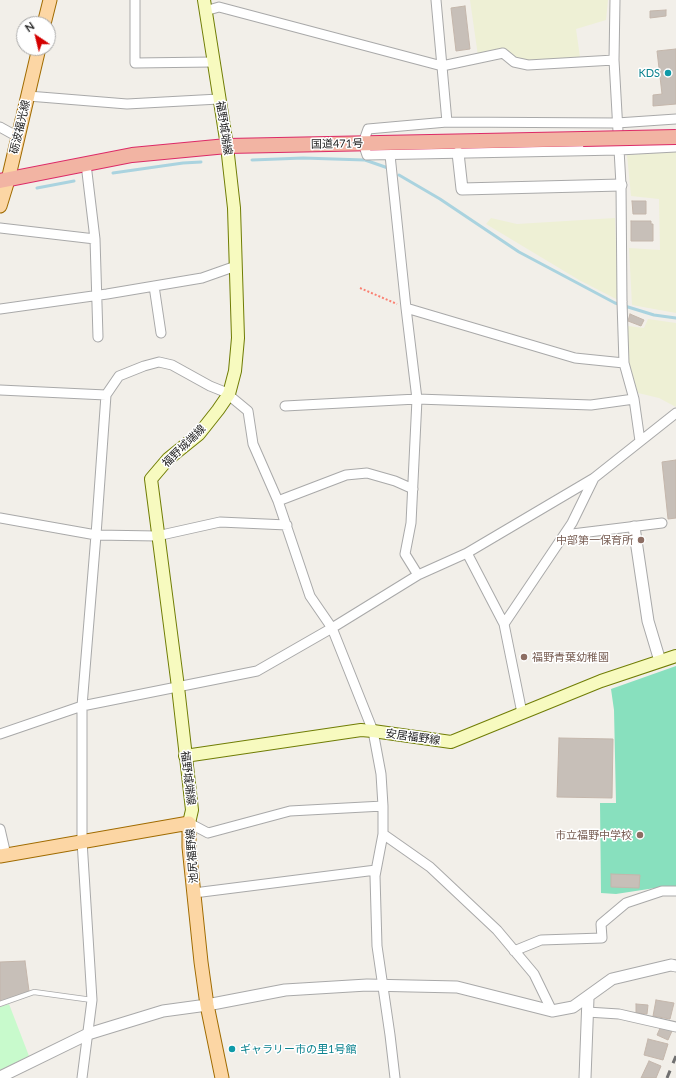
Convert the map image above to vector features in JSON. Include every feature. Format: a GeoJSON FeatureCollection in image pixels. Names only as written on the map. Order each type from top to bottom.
{"type":"FeatureCollection","features":[{"type":"Feature","properties":{"kind":"highway","name":"国道471号"},"geometry":{"type":"LineString","coordinates":[[4,181],[132,155],[227,146],[676,137]]}},
{"type":"Feature","properties":{"kind":"main road"},"geometry":{"type":"LineString","coordinates":[[46,16],[50,0]]}},
{"type":"Feature","properties":{"kind":"main road","name":"福野城端線"},"geometry":{"type":"LineString","coordinates":[[189,823],[192,810],[178,687],[151,479],[168,459],[199,434],[229,394],[235,371],[238,338],[234,208],[227,146],[204,5]]}},
{"type":"Feature","properties":{"kind":"main road","name":"砺波福光線"},"geometry":{"type":"LineString","coordinates":[[0,206],[4,181],[18,137],[37,56]]}},
{"type":"Feature","properties":{"kind":"main road","name":"安居福野線"},"geometry":{"type":"LineString","coordinates":[[185,756],[361,730],[451,742],[601,681],[676,656]]}},
{"type":"Feature","properties":{"kind":"main road","name":"池尻福野線"},"geometry":{"type":"LineString","coordinates":[[3,855],[189,823],[189,847],[207,1005],[222,1078]]}},
{"type":"Feature","properties":{"kind":"street"},"geometry":{"type":"LineString","coordinates":[[135,0],[135,63],[214,62]]}},
{"type":"Feature","properties":{"kind":"street"},"geometry":{"type":"LineString","coordinates":[[436,0],[448,122]]}},
{"type":"Feature","properties":{"kind":"street"},"geometry":{"type":"LineString","coordinates":[[615,0],[614,60],[621,185],[624,363],[634,399],[640,442]]}},
{"type":"Feature","properties":{"kind":"street"},"geometry":{"type":"LineString","coordinates":[[204,5],[220,7],[442,66],[503,53],[514,62],[528,65],[614,60]]}},
{"type":"Feature","properties":{"kind":"street"},"geometry":{"type":"LineString","coordinates":[[28,96],[127,104],[220,99]]}},
{"type":"Feature","properties":{"kind":"street"},"geometry":{"type":"LineString","coordinates":[[676,119],[617,123],[448,122],[368,129],[363,143],[367,155],[619,150],[676,147]]}},
{"type":"Feature","properties":{"kind":"street"},"geometry":{"type":"LineString","coordinates":[[0,127],[18,137]]}},
{"type":"Feature","properties":{"kind":"street"},"geometry":{"type":"LineString","coordinates":[[458,153],[462,189],[621,185]]}},
{"type":"Feature","properties":{"kind":"street"},"geometry":{"type":"LineString","coordinates":[[390,154],[417,399],[411,523],[405,554],[418,575]]}},
{"type":"Feature","properties":{"kind":"street"},"geometry":{"type":"LineString","coordinates":[[86,164],[95,239],[98,337]]}},
{"type":"Feature","properties":{"kind":"street"},"geometry":{"type":"LineString","coordinates":[[0,228],[95,239]]}},
{"type":"Feature","properties":{"kind":"street"},"geometry":{"type":"LineString","coordinates":[[0,309],[97,296],[202,278],[236,266]]}},
{"type":"Feature","properties":{"kind":"street"},"geometry":{"type":"LineString","coordinates":[[154,286],[161,333]]}},
{"type":"Feature","properties":{"kind":"street"},"geometry":{"type":"LineString","coordinates":[[406,308],[575,358],[624,363]]}},
{"type":"Feature","properties":{"kind":"street"},"geometry":{"type":"LineString","coordinates":[[82,1078],[92,1000],[82,841],[82,706],[106,395],[119,376],[144,366],[160,362],[172,364],[229,394],[248,411],[253,444],[278,501],[310,596],[332,628],[373,731],[381,774],[383,806],[383,834],[375,876],[377,946],[395,1078]]}},
{"type":"Feature","properties":{"kind":"street"},"geometry":{"type":"LineString","coordinates":[[0,390],[106,395]]}},
{"type":"Feature","properties":{"kind":"street"},"geometry":{"type":"LineString","coordinates":[[285,406],[417,399],[591,405],[634,399]]}},
{"type":"Feature","properties":{"kind":"street"},"geometry":{"type":"LineString","coordinates":[[0,734],[82,706],[257,671],[332,628],[418,575],[467,553],[594,478],[676,413]]}},
{"type":"Feature","properties":{"kind":"street"},"geometry":{"type":"LineString","coordinates":[[278,501],[346,475],[367,473],[395,481],[413,489]]}},
{"type":"Feature","properties":{"kind":"street"},"geometry":{"type":"LineString","coordinates":[[504,624],[572,523],[594,478]]}},
{"type":"Feature","properties":{"kind":"street"},"geometry":{"type":"LineString","coordinates":[[0,518],[96,535],[158,536],[220,522],[286,525]]}},
{"type":"Feature","properties":{"kind":"street"},"geometry":{"type":"LineString","coordinates":[[564,535],[662,523]]}},
{"type":"Feature","properties":{"kind":"street"},"geometry":{"type":"LineString","coordinates":[[634,527],[648,621],[660,662]]}},
{"type":"Feature","properties":{"kind":"street"},"geometry":{"type":"LineString","coordinates":[[467,553],[504,624],[522,713]]}},
{"type":"Feature","properties":{"kind":"street"},"geometry":{"type":"LineString","coordinates":[[189,823],[208,833],[290,811],[383,806]]}},
{"type":"Feature","properties":{"kind":"street"},"geometry":{"type":"LineString","coordinates":[[0,830],[3,855]]}},
{"type":"Feature","properties":{"kind":"street"},"geometry":{"type":"LineString","coordinates":[[383,834],[430,866],[497,930],[534,974],[552,1011]]}},
{"type":"Feature","properties":{"kind":"street"},"geometry":{"type":"LineString","coordinates":[[194,893],[376,870]]}},
{"type":"Feature","properties":{"kind":"street"},"geometry":{"type":"LineString","coordinates":[[514,951],[541,940],[602,938],[601,924],[626,903],[662,891],[676,891]]}},
{"type":"Feature","properties":{"kind":"street"},"geometry":{"type":"LineString","coordinates":[[0,1077],[88,1034],[163,1011],[207,1005],[285,990],[367,985],[458,987],[552,1011],[573,1007],[588,998],[612,979],[671,965],[676,966]]}},
{"type":"Feature","properties":{"kind":"street"},"geometry":{"type":"LineString","coordinates":[[585,1078],[588,998]]}},
{"type":"Feature","properties":{"kind":"street"},"geometry":{"type":"LineString","coordinates":[[587,1012],[619,1014],[676,1027]]}},
{"type":"Feature","properties":{"kind":"lane"},"geometry":{"type":"LineString","coordinates":[[0,1004],[34,992],[92,1000]]}},
{"type":"Feature","properties":{"kind":"path"},"geometry":{"type":"LineString","coordinates":[[360,288],[406,308]]}},
{"type":"Feature","properties":{"kind":"green space"},"geometry":{"type":"Polygon","coordinates":[[[470,0],[608,0],[606,20],[576,29],[580,57],[551,62],[526,61],[509,56],[478,56],[470,0]]]}},
{"type":"Feature","properties":{"kind":"green space"},"geometry":{"type":"Polygon","coordinates":[[[676,151],[676,313],[632,305],[629,248],[660,250],[659,199],[631,196],[627,155],[676,151]]]}},
{"type":"Feature","properties":{"kind":"green space"},"geometry":{"type":"Polygon","coordinates":[[[491,218],[517,224],[615,218],[618,300],[579,280],[486,224],[491,218]]]}},
{"type":"Feature","properties":{"kind":"green space"},"geometry":{"type":"Polygon","coordinates":[[[648,319],[676,323],[676,407],[659,398],[638,393],[628,362],[628,326],[644,328],[648,319]]]}},
{"type":"Feature","properties":{"kind":"green space"},"geometry":{"type":"Polygon","coordinates":[[[676,666],[676,888],[655,888],[616,894],[601,893],[600,803],[616,803],[614,710],[611,689],[676,666]]]}},
{"type":"Feature","properties":{"kind":"green space"},"geometry":{"type":"Polygon","coordinates":[[[9,1004],[29,1056],[0,1070],[0,1007],[9,1004]]]}},
{"type":"Feature","properties":{"kind":"building"},"geometry":{"type":"Polygon","coordinates":[[[465,6],[470,49],[456,51],[451,8],[465,6]]]}},
{"type":"Feature","properties":{"kind":"building"},"geometry":{"type":"Polygon","coordinates":[[[666,10],[666,16],[650,18],[650,11],[666,10]]]}},
{"type":"Feature","properties":{"kind":"building","name":"KDS"},"geometry":{"type":"Polygon","coordinates":[[[676,49],[676,104],[653,106],[653,95],[662,94],[657,51],[676,49]]]}},
{"type":"Feature","properties":{"kind":"building"},"geometry":{"type":"Polygon","coordinates":[[[632,201],[646,201],[646,214],[633,214],[632,201]]]}},
{"type":"Feature","properties":{"kind":"building"},"geometry":{"type":"Polygon","coordinates":[[[631,221],[651,221],[651,224],[653,224],[653,241],[631,241],[631,221]]]}},
{"type":"Feature","properties":{"kind":"building"},"geometry":{"type":"Polygon","coordinates":[[[630,314],[644,320],[641,326],[628,321],[630,314]]]}},
{"type":"Feature","properties":{"kind":"building"},"geometry":{"type":"Polygon","coordinates":[[[676,460],[676,518],[668,519],[662,462],[676,460]]]}},
{"type":"Feature","properties":{"kind":"building"},"geometry":{"type":"Polygon","coordinates":[[[559,738],[613,739],[612,798],[557,797],[559,738]]]}},
{"type":"Feature","properties":{"kind":"building"},"geometry":{"type":"Polygon","coordinates":[[[611,874],[640,875],[639,888],[611,887],[611,874]]]}},
{"type":"Feature","properties":{"kind":"building"},"geometry":{"type":"Polygon","coordinates":[[[25,961],[29,991],[0,1002],[0,962],[25,961]]]}},
{"type":"Feature","properties":{"kind":"building"},"geometry":{"type":"Polygon","coordinates":[[[656,1000],[674,1003],[670,1019],[653,1016],[656,1000]]]}},
{"type":"Feature","properties":{"kind":"building"},"geometry":{"type":"Polygon","coordinates":[[[636,1004],[648,1005],[647,1014],[636,1013],[636,1004]]]}},
{"type":"Feature","properties":{"kind":"building"},"geometry":{"type":"Polygon","coordinates":[[[661,1026],[672,1031],[668,1040],[657,1035],[661,1026]]]}},
{"type":"Feature","properties":{"kind":"building"},"geometry":{"type":"Polygon","coordinates":[[[648,1039],[668,1044],[663,1060],[644,1055],[648,1039]]]}},
{"type":"Feature","properties":{"kind":"building"},"geometry":{"type":"Polygon","coordinates":[[[649,1061],[661,1066],[656,1078],[641,1078],[649,1061]]]}},
{"type":"Feature","properties":{"kind":"waterway"},"geometry":{"type":"LineString","coordinates":[[252,160],[303,158],[365,160],[388,168]]}},
{"type":"Feature","properties":{"kind":"waterway"},"geometry":{"type":"LineString","coordinates":[[113,173],[183,163],[201,162]]}},
{"type":"Feature","properties":{"kind":"waterway"},"geometry":{"type":"LineString","coordinates":[[399,175],[440,199],[519,252],[615,303],[654,315],[676,318]]}},
{"type":"Feature","properties":{"kind":"waterway"},"geometry":{"type":"LineString","coordinates":[[37,188],[74,181]]}},
{"type":"Feature","properties":{"kind":"railway"},"geometry":{"type":"LineString","coordinates":[[667,1078],[676,1056]]}},
{"type":"Feature","properties":{"kind":"place","name":"KDS"},"geometry":{"type":"Point","coordinates":[668,73]}},
{"type":"Feature","properties":{"kind":"place","name":"中部第一保育所"},"geometry":{"type":"Point","coordinates":[641,540]}},
{"type":"Feature","properties":{"kind":"place","name":"福野青葉幼稚園"},"geometry":{"type":"Point","coordinates":[524,657]}},
{"type":"Feature","properties":{"kind":"place","name":"市立福野中学校"},"geometry":{"type":"Point","coordinates":[640,835]}},
{"type":"Feature","properties":{"kind":"place","name":"ギャラリー市の里1号館"},"geometry":{"type":"Point","coordinates":[232,1049]}}]}
